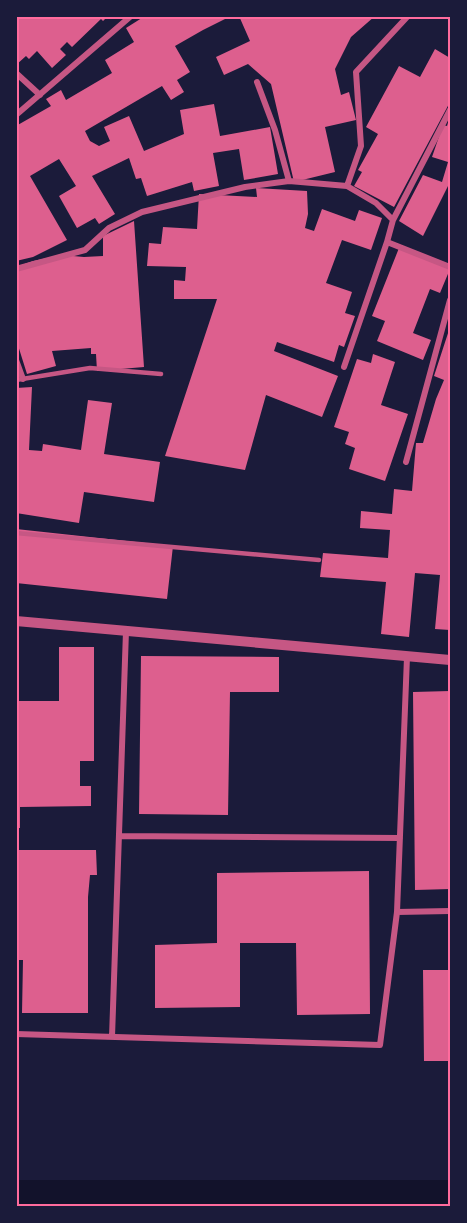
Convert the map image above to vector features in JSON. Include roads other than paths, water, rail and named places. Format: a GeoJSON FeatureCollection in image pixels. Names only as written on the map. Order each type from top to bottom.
{"type":"FeatureCollection","features":[{"type":"Feature","properties":{"kind":"street"},"geometry":{"type":"LineString","coordinates":[[16,116],[131,16]]}},
{"type":"Feature","properties":{"kind":"street"},"geometry":{"type":"LineString","coordinates":[[346,186],[361,146],[356,72],[408,16]]}},
{"type":"Feature","properties":{"kind":"street"},"geometry":{"type":"LineString","coordinates":[[16,73],[40,94]]}},
{"type":"Feature","properties":{"kind":"street"},"geometry":{"type":"LineString","coordinates":[[257,82],[275,130],[289,181]]}},
{"type":"Feature","properties":{"kind":"street"},"geometry":{"type":"LineString","coordinates":[[344,367],[393,220],[450,110]]}},
{"type":"Feature","properties":{"kind":"street"},"geometry":{"type":"LineString","coordinates":[[16,269],[85,250],[109,228],[142,212],[245,187],[289,181],[346,186],[376,202],[393,220]]}},
{"type":"Feature","properties":{"kind":"street"},"geometry":{"type":"LineString","coordinates":[[387,242],[450,267]]}},
{"type":"Feature","properties":{"kind":"street"},"geometry":{"type":"LineString","coordinates":[[406,462],[450,300]]}},
{"type":"Feature","properties":{"kind":"street"},"geometry":{"type":"LineString","coordinates":[[16,360],[20,380]]}},
{"type":"Feature","properties":{"kind":"street"},"geometry":{"type":"LineString","coordinates":[[16,621],[450,660]]}},
{"type":"Feature","properties":{"kind":"street"},"geometry":{"type":"LineString","coordinates":[[112,1037],[126,631]]}},
{"type":"Feature","properties":{"kind":"street"},"geometry":{"type":"LineString","coordinates":[[16,1034],[380,1045],[397,912],[407,657]]}},
{"type":"Feature","properties":{"kind":"street"},"geometry":{"type":"LineString","coordinates":[[119,836],[400,838]]}},
{"type":"Feature","properties":{"kind":"street"},"geometry":{"type":"LineString","coordinates":[[397,912],[450,911]]}},
{"type":"Feature","properties":{"kind":"lane"},"geometry":{"type":"LineString","coordinates":[[20,380],[90,368],[161,374]]}},
{"type":"Feature","properties":{"kind":"lane"},"geometry":{"type":"LineString","coordinates":[[16,532],[319,560]]}}]}
